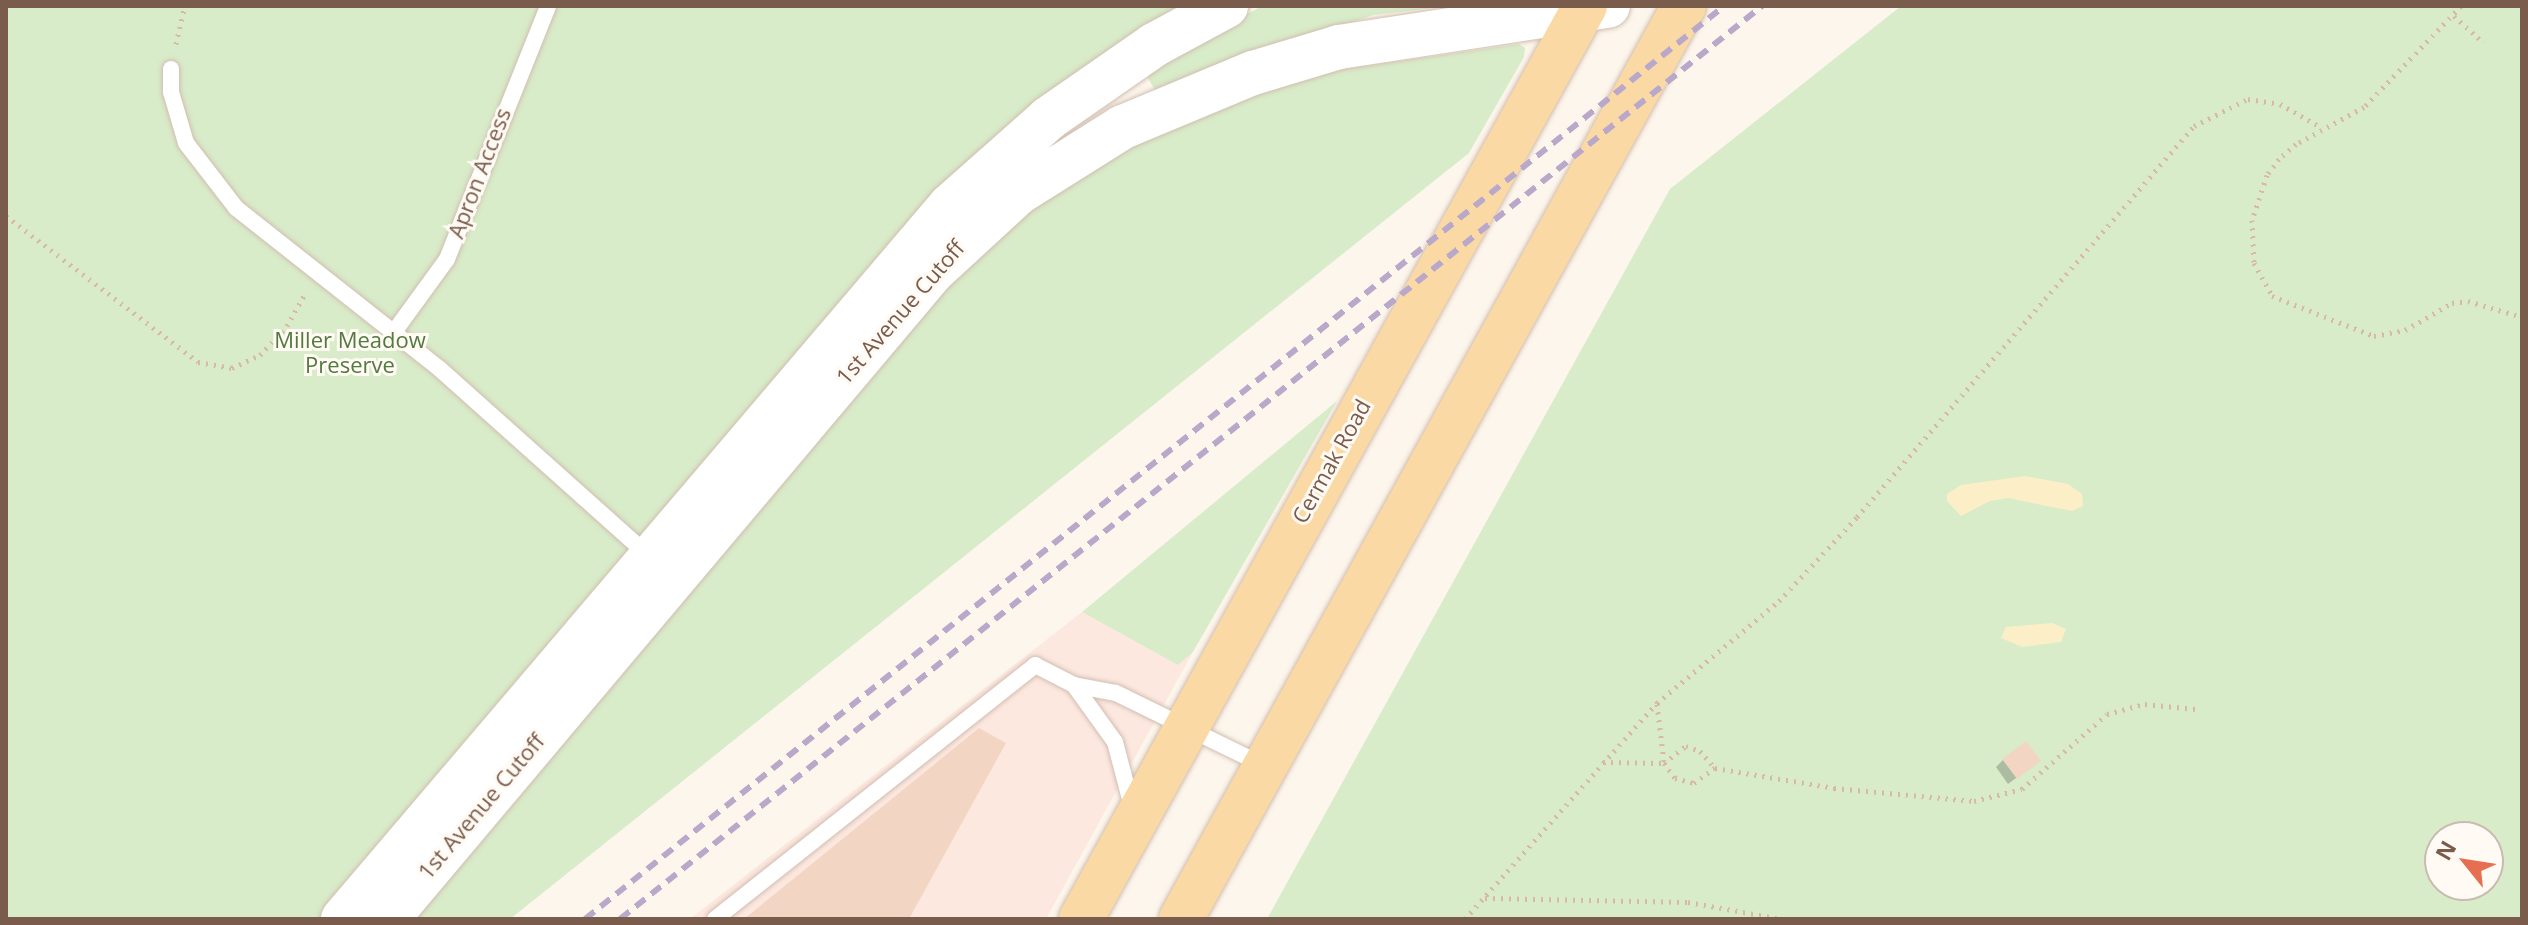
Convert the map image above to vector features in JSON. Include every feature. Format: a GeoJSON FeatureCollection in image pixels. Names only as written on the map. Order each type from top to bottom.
{"type":"FeatureCollection","features":[{"type":"Feature","properties":{"kind":"main road","name":"1st Avenue Cutoff"},"geometry":{"type":"LineString","coordinates":[[387,919],[907,252],[994,163],[1154,45],[1226,6]]}},
{"type":"Feature","properties":{"kind":"main road"},"geometry":{"type":"LineString","coordinates":[[1181,919],[1684,6]]}},
{"type":"Feature","properties":{"kind":"main road","name":"1st Avenue Cutoff"},"geometry":{"type":"LineString","coordinates":[[343,919],[932,272],[1018,193],[1078,152],[1181,100],[1339,47],[1591,8]]}},
{"type":"Feature","properties":{"kind":"main road","name":"Cermak Road"},"geometry":{"type":"LineString","coordinates":[[1081,919],[1591,8]]}},
{"type":"Feature","properties":{"kind":"lane","name":"Apron Access"},"geometry":{"type":"LineString","coordinates":[[394,332],[447,259],[548,6]]}},
{"type":"Feature","properties":{"kind":"lane"},"geometry":{"type":"LineString","coordinates":[[171,69],[171,92],[186,143],[209,179],[236,208],[394,332],[662,567]]}},
{"type":"Feature","properties":{"kind":"lane"},"geometry":{"type":"LineString","coordinates":[[715,919],[1035,665],[1074,685],[1116,693],[1265,766]]}},
{"type":"Feature","properties":{"kind":"lane"},"geometry":{"type":"LineString","coordinates":[[1074,685],[1115,742],[1135,821]]}},
{"type":"Feature","properties":{"kind":"path"},"geometry":{"type":"LineString","coordinates":[[171,69],[185,6]]}},
{"type":"Feature","properties":{"kind":"path"},"geometry":{"type":"LineString","coordinates":[[2461,6],[2364,107],[2322,128],[2279,159],[2258,196],[2250,243],[2261,283],[2272,296],[2374,336],[2405,330],[2452,303],[2468,301],[2522,317]]}},
{"type":"Feature","properties":{"kind":"path"},"geometry":{"type":"LineString","coordinates":[[2454,16],[2484,43]]}},
{"type":"Feature","properties":{"kind":"path"},"geometry":{"type":"LineString","coordinates":[[1465,919],[1657,703],[1779,601],[1857,517],[2194,126],[2248,99],[2280,104],[2322,128]]}},
{"type":"Feature","properties":{"kind":"path"},"geometry":{"type":"LineString","coordinates":[[6,216],[198,362],[232,368],[260,355],[287,326],[319,273]]}},
{"type":"Feature","properties":{"kind":"path"},"geometry":{"type":"LineString","coordinates":[[1657,703],[1664,763],[1675,778],[1694,783],[1715,768]]}},
{"type":"Feature","properties":{"kind":"path"},"geometry":{"type":"LineString","coordinates":[[1602,762],[1664,763],[1686,746],[1700,751],[1715,768],[1834,788],[1974,801],[2022,789],[2107,714],[2145,704],[2196,709]]}},
{"type":"Feature","properties":{"kind":"path"},"geometry":{"type":"LineString","coordinates":[[1484,898],[1688,902],[1782,919]]}},
{"type":"Feature","properties":{"kind":"shaded area"},"geometry":{"type":"Polygon","coordinates":[[[1082,612],[1177,664],[1193,652],[1046,919],[690,919],[1082,612]]]}},
{"type":"Feature","properties":{"kind":"green space","name":"Miller Meadow Preserve"},"geometry":{"type":"Polygon","coordinates":[[[6,6],[1199,6],[1178,16],[526,676],[320,919],[6,919],[6,6]]]}},
{"type":"Feature","properties":{"kind":"green space"},"geometry":{"type":"Polygon","coordinates":[[[1262,6],[1453,6],[1373,15],[1156,92],[1144,71],[1262,6]]]}},
{"type":"Feature","properties":{"kind":"green space"},"geometry":{"type":"Polygon","coordinates":[[[1901,6],[2522,6],[2522,919],[1267,919],[1670,189],[1901,6]]]}},
{"type":"Feature","properties":{"kind":"green space"},"geometry":{"type":"Polygon","coordinates":[[[1519,44],[1525,48],[1524,57],[1469,153],[510,919],[403,919],[827,417],[1008,219],[1132,137],[1288,77],[1519,44]]]}},
{"type":"Feature","properties":{"kind":"green space"},"geometry":{"type":"Polygon","coordinates":[[[1337,401],[1193,652],[1178,665],[1082,612],[1337,401]]]}},
{"type":"Feature","properties":{"kind":"sand"},"geometry":{"type":"Polygon","coordinates":[[[2025,476],[2068,484],[2082,494],[2083,506],[2072,511],[2008,498],[1990,501],[1961,516],[1947,501],[1947,494],[1961,485],[2025,476]]]}},
{"type":"Feature","properties":{"kind":"sand"},"geometry":{"type":"Polygon","coordinates":[[[2052,623],[2066,629],[2061,642],[2022,647],[2001,638],[2006,627],[2052,623]]]}},
{"type":"Feature","properties":{"kind":"building"},"geometry":{"type":"Polygon","coordinates":[[[979,728],[1006,743],[909,919],[744,919],[979,728]]]}},
{"type":"Feature","properties":{"kind":"building"},"geometry":{"type":"Polygon","coordinates":[[[2026,741],[2041,761],[2017,779],[2002,759],[2026,741]]]}},
{"type":"Feature","properties":{"kind":"railway"},"geometry":{"type":"LineString","coordinates":[[585,919],[1724,6]]}},
{"type":"Feature","properties":{"kind":"railway"},"geometry":{"type":"LineString","coordinates":[[620,919],[1762,6]]}}]}
